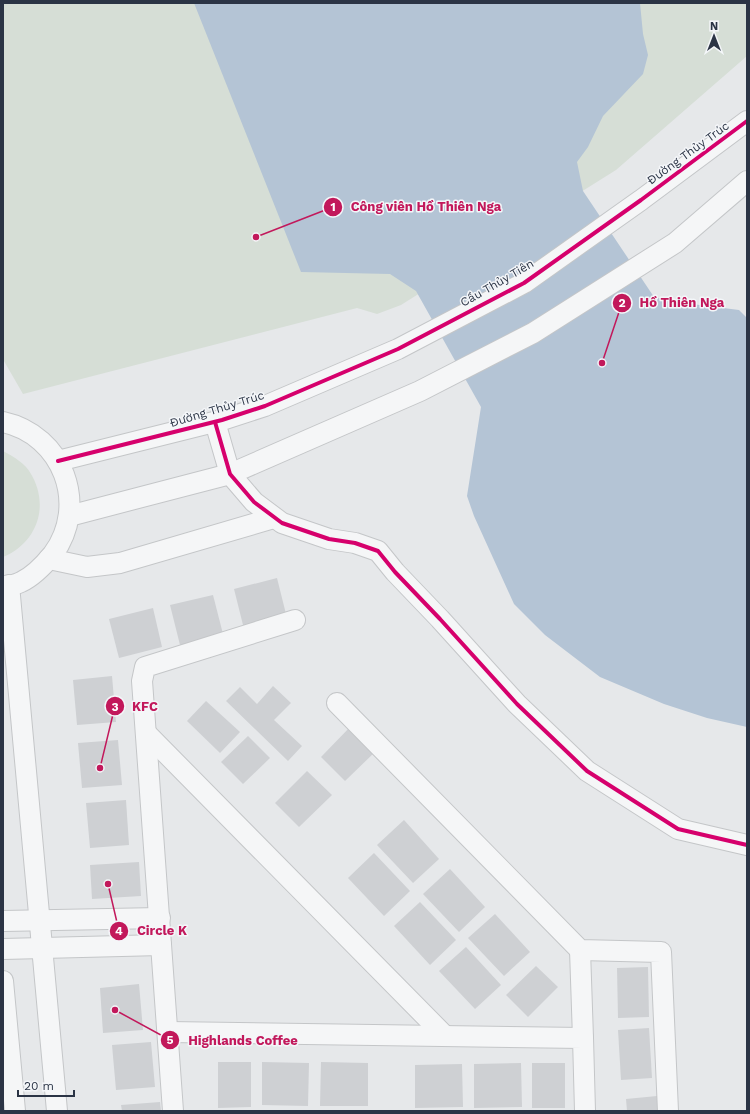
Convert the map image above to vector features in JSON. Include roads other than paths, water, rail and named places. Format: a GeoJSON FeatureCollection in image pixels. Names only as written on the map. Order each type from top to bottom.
{"type":"FeatureCollection","features":[{"type":"Feature","properties":{"kind":"street","name":"Đường Thủy Trúc"},"geometry":{"type":"LineString","coordinates":[[641,200],[747,121]]}},
{"type":"Feature","properties":{"kind":"street"},"geometry":{"type":"LineString","coordinates":[[70,516],[230,474],[420,391],[533,333],[675,243],[747,181]]}},
{"type":"Feature","properties":{"kind":"street","name":"Cầu Thủy Tiên"},"geometry":{"type":"LineString","coordinates":[[398,348],[524,282],[641,200]]}},
{"type":"Feature","properties":{"kind":"street","name":"Đường Thủy Trúc"},"geometry":{"type":"LineString","coordinates":[[58,461],[216,422],[265,406],[398,348]]}},
{"type":"Feature","properties":{"kind":"street"},"geometry":{"type":"LineString","coordinates":[[3,422],[15,425],[40,440],[58,461],[68,487],[70,516],[61,543],[44,566],[21,582],[6,586],[58,1111]]}},
{"type":"Feature","properties":{"kind":"street"},"geometry":{"type":"LineString","coordinates":[[216,422],[230,474],[254,502],[282,523],[329,539],[355,543],[378,551],[395,572],[517,704],[587,771],[678,829],[747,845]]}},
{"type":"Feature","properties":{"kind":"street"},"geometry":{"type":"LineString","coordinates":[[50,558],[87,567],[120,564],[274,518]]}},
{"type":"Feature","properties":{"kind":"street"},"geometry":{"type":"LineString","coordinates":[[173,1111],[142,681],[145,667],[295,620]]}},
{"type":"Feature","properties":{"kind":"street"},"geometry":{"type":"LineString","coordinates":[[337,703],[580,950],[585,1111]]}},
{"type":"Feature","properties":{"kind":"street"},"geometry":{"type":"LineString","coordinates":[[146,733],[445,1036]]}},
{"type":"Feature","properties":{"kind":"street"},"geometry":{"type":"LineString","coordinates":[[3,921],[160,918]]}},
{"type":"Feature","properties":{"kind":"street"},"geometry":{"type":"LineString","coordinates":[[3,949],[161,945]]}},
{"type":"Feature","properties":{"kind":"street"},"geometry":{"type":"LineString","coordinates":[[580,950],[661,952],[668,1111]]}},
{"type":"Feature","properties":{"kind":"street"},"geometry":{"type":"LineString","coordinates":[[3,981],[15,1111]]}},
{"type":"Feature","properties":{"kind":"street"},"geometry":{"type":"LineString","coordinates":[[168,1032],[583,1038]]}},
{"type":"Feature","properties":{"kind":"water"},"geometry":{"type":"Polygon","coordinates":[[[194,3],[640,3],[643,34],[648,55],[643,74],[603,116],[588,147],[577,162],[583,191],[654,297],[684,303],[739,310],[747,318],[747,727],[707,718],[664,704],[600,677],[545,635],[514,604],[474,516],[467,496],[481,407],[416,291],[390,274],[301,272],[194,3]]]}},
{"type":"Feature","properties":{"kind":"place","name":"Công viên Hồ Thiên Nga"},"geometry":{"type":"Point","coordinates":[256,237]}},
{"type":"Feature","properties":{"kind":"place","name":"Hồ Thiên Nga"},"geometry":{"type":"Point","coordinates":[602,363]}},
{"type":"Feature","properties":{"kind":"place","name":"KFC"},"geometry":{"type":"Point","coordinates":[100,768]}},
{"type":"Feature","properties":{"kind":"place","name":"Circle K"},"geometry":{"type":"Point","coordinates":[108,884]}},
{"type":"Feature","properties":{"kind":"place","name":"Highlands Coffee"},"geometry":{"type":"Point","coordinates":[115,1010]}}]}
